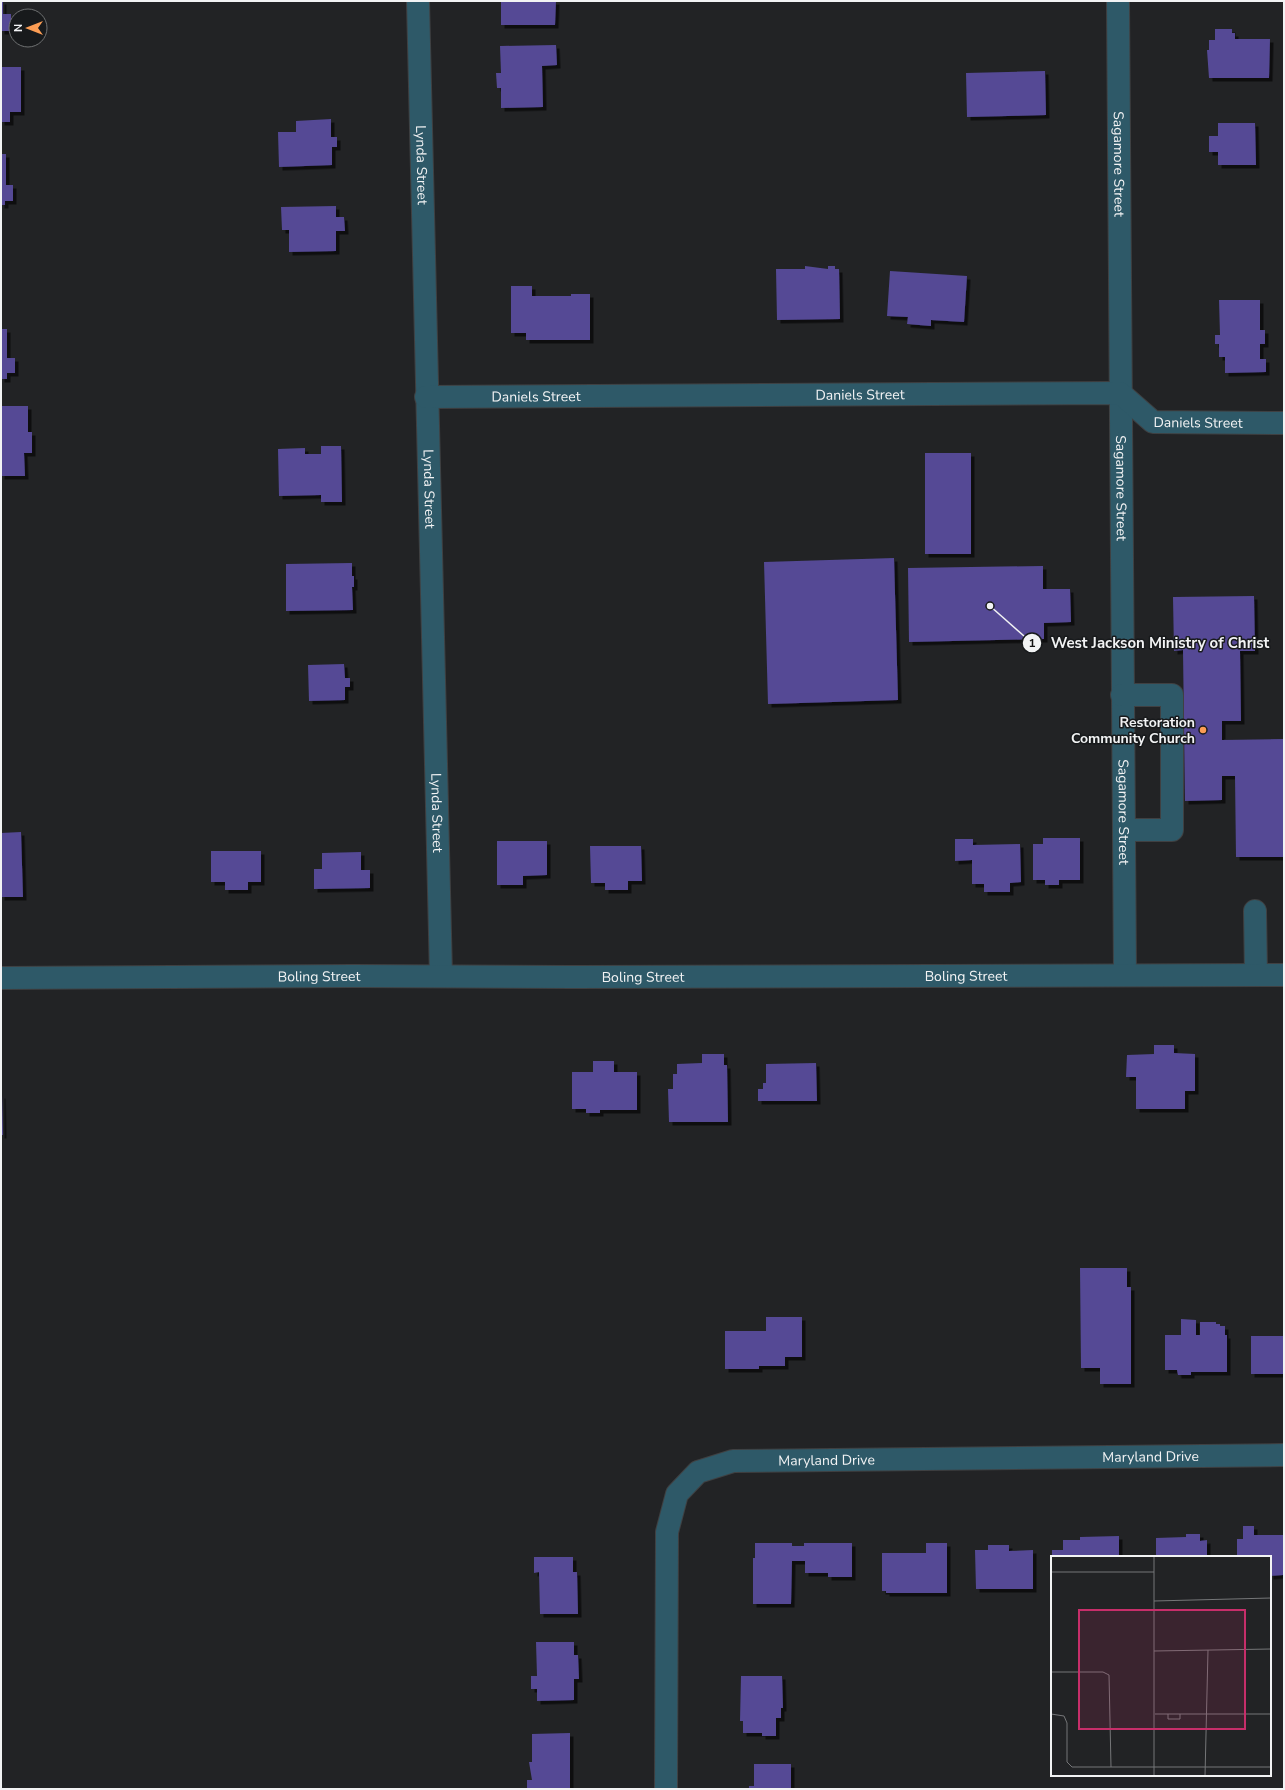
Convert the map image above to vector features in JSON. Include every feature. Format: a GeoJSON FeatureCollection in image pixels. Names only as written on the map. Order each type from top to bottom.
{"type":"FeatureCollection","features":[{"type":"Feature","properties":{"kind":"street","name":"Lynda Street"},"geometry":{"type":"LineString","coordinates":[[418,1],[426,397],[441,976]]}},
{"type":"Feature","properties":{"kind":"street","name":"Sagamore Street"},"geometry":{"type":"LineString","coordinates":[[1118,1],[1125,975]]}},
{"type":"Feature","properties":{"kind":"street","name":"Daniels Street"},"geometry":{"type":"LineString","coordinates":[[426,397],[1120,393],[1153,422],[1284,423]]}},
{"type":"Feature","properties":{"kind":"street"},"geometry":{"type":"LineString","coordinates":[[1122,695],[1172,695],[1172,830],[1124,830]]}},
{"type":"Feature","properties":{"kind":"street"},"geometry":{"type":"LineString","coordinates":[[1255,910],[1256,975]]}},
{"type":"Feature","properties":{"kind":"street","name":"Boling Street"},"geometry":{"type":"LineString","coordinates":[[1,978],[1284,975]]}},
{"type":"Feature","properties":{"kind":"street","name":"Maryland Drive"},"geometry":{"type":"LineString","coordinates":[[666,1789],[667,1532],[677,1494],[698,1472],[733,1461],[1284,1455]]}},
{"type":"Feature","properties":{"kind":"building"},"geometry":{"type":"Polygon","coordinates":[[[1,1],[3,1],[3,14],[8,14],[8,31],[1,31],[1,1]]]}},
{"type":"Feature","properties":{"kind":"building"},"geometry":{"type":"Polygon","coordinates":[[[501,1],[556,1],[555,25],[501,25],[501,1]]]}},
{"type":"Feature","properties":{"kind":"building"},"geometry":{"type":"Polygon","coordinates":[[[1215,29],[1232,29],[1232,33],[1235,33],[1235,39],[1270,39],[1269,78],[1209,78],[1207,50],[1209,50],[1209,40],[1215,40],[1215,29]]]}},
{"type":"Feature","properties":{"kind":"building"},"geometry":{"type":"Polygon","coordinates":[[[556,45],[557,65],[542,66],[543,107],[501,108],[501,88],[497,88],[496,73],[501,73],[500,46],[556,45]]]}},
{"type":"Feature","properties":{"kind":"building"},"geometry":{"type":"Polygon","coordinates":[[[1,67],[21,67],[21,112],[10,112],[10,122],[1,122],[1,67]]]}},
{"type":"Feature","properties":{"kind":"building"},"geometry":{"type":"Polygon","coordinates":[[[1045,71],[1046,115],[967,117],[966,73],[1045,71]]]}},
{"type":"Feature","properties":{"kind":"building"},"geometry":{"type":"Polygon","coordinates":[[[331,119],[331,137],[337,137],[337,147],[332,147],[332,165],[279,167],[278,132],[296,132],[296,121],[331,119]]]}},
{"type":"Feature","properties":{"kind":"building"},"geometry":{"type":"Polygon","coordinates":[[[1218,123],[1255,123],[1256,165],[1218,165],[1218,152],[1209,152],[1209,136],[1218,136],[1218,123]]]}},
{"type":"Feature","properties":{"kind":"building"},"geometry":{"type":"Polygon","coordinates":[[[1,154],[6,154],[6,185],[13,185],[13,201],[5,201],[5,205],[1,205],[1,154]]]}},
{"type":"Feature","properties":{"kind":"building"},"geometry":{"type":"Polygon","coordinates":[[[336,206],[336,217],[344,217],[345,231],[336,231],[336,251],[289,252],[289,230],[282,230],[281,207],[336,206]]]}},
{"type":"Feature","properties":{"kind":"building"},"geometry":{"type":"Polygon","coordinates":[[[805,266],[828,269],[828,266],[835,266],[835,269],[839,269],[840,319],[777,320],[776,269],[805,269],[805,266]]]}},
{"type":"Feature","properties":{"kind":"building"},"geometry":{"type":"Polygon","coordinates":[[[890,271],[967,276],[964,322],[931,320],[931,326],[907,324],[908,317],[887,316],[890,271]]]}},
{"type":"Feature","properties":{"kind":"building"},"geometry":{"type":"Polygon","coordinates":[[[511,286],[532,286],[532,296],[571,296],[571,294],[590,294],[590,340],[526,340],[526,333],[511,333],[511,286]]]}},
{"type":"Feature","properties":{"kind":"building"},"geometry":{"type":"Polygon","coordinates":[[[1219,300],[1260,300],[1260,330],[1265,330],[1265,344],[1260,344],[1260,359],[1266,359],[1266,372],[1225,373],[1225,357],[1219,357],[1219,344],[1215,344],[1215,335],[1220,335],[1219,300]]]}},
{"type":"Feature","properties":{"kind":"building"},"geometry":{"type":"Polygon","coordinates":[[[1,329],[7,329],[7,358],[15,358],[15,373],[7,373],[7,379],[1,379],[1,329]]]}},
{"type":"Feature","properties":{"kind":"building"},"geometry":{"type":"Polygon","coordinates":[[[1,406],[28,406],[28,432],[32,432],[32,453],[24,453],[25,476],[1,476],[1,406]]]}},
{"type":"Feature","properties":{"kind":"building"},"geometry":{"type":"Polygon","coordinates":[[[321,446],[341,446],[342,502],[321,502],[321,495],[279,496],[278,449],[305,448],[305,454],[321,454],[321,446]]]}},
{"type":"Feature","properties":{"kind":"building"},"geometry":{"type":"Polygon","coordinates":[[[925,453],[971,453],[971,554],[925,554],[925,453]]]}},
{"type":"Feature","properties":{"kind":"building"},"geometry":{"type":"Polygon","coordinates":[[[894,558],[898,700],[768,704],[764,562],[894,558]]]}},
{"type":"Feature","properties":{"kind":"building"},"geometry":{"type":"Polygon","coordinates":[[[352,563],[352,576],[354,576],[354,587],[352,587],[353,610],[286,611],[286,564],[352,563]]]}},
{"type":"Feature","properties":{"kind":"building"},"geometry":{"type":"Polygon","coordinates":[[[1043,566],[1043,589],[1070,589],[1071,622],[1044,623],[1044,639],[909,642],[908,568],[1043,566]]]}},
{"type":"Feature","properties":{"kind":"building","name":"Restoration Community Church"},"geometry":{"type":"Polygon","coordinates":[[[1254,596],[1255,651],[1240,651],[1241,721],[1222,721],[1222,740],[1284,739],[1284,857],[1236,857],[1235,776],[1222,776],[1222,800],[1185,801],[1183,650],[1174,651],[1173,597],[1254,596]]]}},
{"type":"Feature","properties":{"kind":"building"},"geometry":{"type":"Polygon","coordinates":[[[344,664],[345,678],[350,678],[350,687],[345,687],[345,700],[309,701],[308,665],[344,664]]]}},
{"type":"Feature","properties":{"kind":"building"},"geometry":{"type":"Polygon","coordinates":[[[21,832],[23,897],[1,897],[1,833],[21,832]]]}},
{"type":"Feature","properties":{"kind":"building"},"geometry":{"type":"Polygon","coordinates":[[[1043,838],[1080,838],[1080,880],[1059,880],[1059,885],[1045,885],[1045,880],[1033,880],[1033,844],[1043,844],[1043,838]]]}},
{"type":"Feature","properties":{"kind":"building"},"geometry":{"type":"Polygon","coordinates":[[[955,839],[973,839],[973,845],[1020,844],[1021,882],[1010,883],[1010,892],[984,892],[984,884],[972,884],[972,860],[955,861],[955,839]]]}},
{"type":"Feature","properties":{"kind":"building"},"geometry":{"type":"Polygon","coordinates":[[[497,841],[547,841],[547,875],[523,876],[523,885],[497,885],[497,841]]]}},
{"type":"Feature","properties":{"kind":"building"},"geometry":{"type":"Polygon","coordinates":[[[590,846],[641,846],[642,881],[628,881],[628,890],[605,890],[605,883],[591,883],[590,846]]]}},
{"type":"Feature","properties":{"kind":"building"},"geometry":{"type":"Polygon","coordinates":[[[211,851],[261,851],[261,882],[248,882],[248,890],[225,890],[225,882],[211,882],[211,851]]]}},
{"type":"Feature","properties":{"kind":"building"},"geometry":{"type":"Polygon","coordinates":[[[361,852],[361,870],[370,870],[370,888],[314,889],[314,869],[322,869],[322,853],[361,852]]]}},
{"type":"Feature","properties":{"kind":"building"},"geometry":{"type":"Polygon","coordinates":[[[1154,1045],[1174,1045],[1174,1053],[1195,1054],[1195,1091],[1185,1091],[1185,1109],[1136,1109],[1136,1077],[1126,1077],[1127,1055],[1154,1054],[1154,1045]]]}},
{"type":"Feature","properties":{"kind":"building"},"geometry":{"type":"Polygon","coordinates":[[[702,1054],[724,1054],[724,1065],[727,1065],[728,1122],[669,1122],[668,1089],[673,1089],[673,1074],[677,1074],[677,1064],[702,1063],[702,1054]]]}},
{"type":"Feature","properties":{"kind":"building"},"geometry":{"type":"Polygon","coordinates":[[[593,1061],[614,1061],[614,1072],[637,1072],[637,1110],[600,1110],[600,1113],[586,1113],[586,1109],[572,1109],[572,1072],[593,1072],[593,1061]]]}},
{"type":"Feature","properties":{"kind":"building"},"geometry":{"type":"Polygon","coordinates":[[[816,1063],[817,1101],[758,1101],[758,1089],[763,1089],[763,1083],[766,1083],[766,1064],[816,1063]]]}},
{"type":"Feature","properties":{"kind":"building"},"geometry":{"type":"Polygon","coordinates":[[[2,1095],[3,1135],[1,1135],[2,1095]]]}},
{"type":"Feature","properties":{"kind":"building"},"geometry":{"type":"Polygon","coordinates":[[[1080,1268],[1127,1268],[1127,1287],[1131,1287],[1131,1384],[1100,1384],[1100,1368],[1081,1368],[1080,1268]]]}},
{"type":"Feature","properties":{"kind":"building"},"geometry":{"type":"Polygon","coordinates":[[[766,1317],[802,1317],[802,1357],[785,1357],[785,1366],[759,1366],[759,1369],[725,1369],[725,1331],[766,1331],[766,1317]]]}},
{"type":"Feature","properties":{"kind":"building"},"geometry":{"type":"Polygon","coordinates":[[[1181,1319],[1196,1320],[1196,1335],[1200,1335],[1200,1322],[1216,1322],[1216,1324],[1220,1324],[1220,1326],[1225,1326],[1225,1335],[1227,1335],[1227,1372],[1191,1372],[1191,1375],[1178,1375],[1177,1370],[1165,1370],[1165,1335],[1181,1335],[1181,1319]]]}},
{"type":"Feature","properties":{"kind":"building"},"geometry":{"type":"Polygon","coordinates":[[[1251,1336],[1284,1336],[1284,1374],[1251,1374],[1251,1336]]]}},
{"type":"Feature","properties":{"kind":"building"},"geometry":{"type":"Polygon","coordinates":[[[1243,1526],[1254,1526],[1254,1535],[1284,1535],[1283,1575],[1271,1576],[1271,1556],[1237,1556],[1237,1539],[1243,1539],[1243,1526]]]}},
{"type":"Feature","properties":{"kind":"building"},"geometry":{"type":"Polygon","coordinates":[[[1186,1534],[1200,1534],[1200,1541],[1207,1540],[1207,1556],[1156,1556],[1156,1538],[1186,1537],[1186,1534]]]}},
{"type":"Feature","properties":{"kind":"building"},"geometry":{"type":"Polygon","coordinates":[[[1119,1536],[1119,1556],[1052,1556],[1052,1550],[1063,1550],[1063,1540],[1080,1540],[1080,1537],[1119,1536]]]}},
{"type":"Feature","properties":{"kind":"building"},"geometry":{"type":"Polygon","coordinates":[[[755,1543],[792,1543],[792,1546],[804,1546],[804,1543],[852,1543],[852,1577],[828,1577],[828,1573],[805,1573],[805,1561],[792,1561],[791,1604],[753,1604],[753,1558],[755,1558],[755,1543]]]}},
{"type":"Feature","properties":{"kind":"building"},"geometry":{"type":"Polygon","coordinates":[[[926,1543],[947,1543],[947,1593],[886,1593],[886,1591],[882,1591],[882,1553],[926,1553],[926,1543]]]}},
{"type":"Feature","properties":{"kind":"building"},"geometry":{"type":"Polygon","coordinates":[[[988,1545],[1009,1545],[1009,1551],[1033,1550],[1033,1589],[976,1589],[975,1550],[988,1550],[988,1545]]]}},
{"type":"Feature","properties":{"kind":"building"},"geometry":{"type":"Polygon","coordinates":[[[534,1557],[573,1557],[573,1572],[577,1572],[578,1614],[540,1614],[539,1572],[534,1573],[534,1557]]]}},
{"type":"Feature","properties":{"kind":"building"},"geometry":{"type":"Polygon","coordinates":[[[536,1642],[574,1642],[574,1655],[578,1655],[579,1679],[574,1679],[574,1700],[537,1701],[537,1689],[531,1689],[531,1676],[537,1676],[536,1642]]]}},
{"type":"Feature","properties":{"kind":"building"},"geometry":{"type":"Polygon","coordinates":[[[741,1676],[782,1676],[783,1708],[781,1708],[781,1718],[776,1718],[776,1736],[762,1736],[762,1733],[743,1733],[743,1721],[740,1721],[741,1676]]]}},
{"type":"Feature","properties":{"kind":"building"},"geometry":{"type":"Polygon","coordinates":[[[570,1733],[570,1789],[527,1789],[527,1780],[532,1780],[529,1762],[532,1762],[532,1734],[570,1733]]]}},
{"type":"Feature","properties":{"kind":"building"},"geometry":{"type":"Polygon","coordinates":[[[754,1764],[791,1764],[791,1789],[749,1789],[749,1786],[754,1786],[754,1764]]]}},
{"type":"Feature","properties":{"kind":"place","name":"West Jackson Ministry of Christ"},"geometry":{"type":"Point","coordinates":[990,606]}},
{"type":"Feature","properties":{"kind":"place","name":"Restoration Community Church"},"geometry":{"type":"Point","coordinates":[1203,730]}}]}
